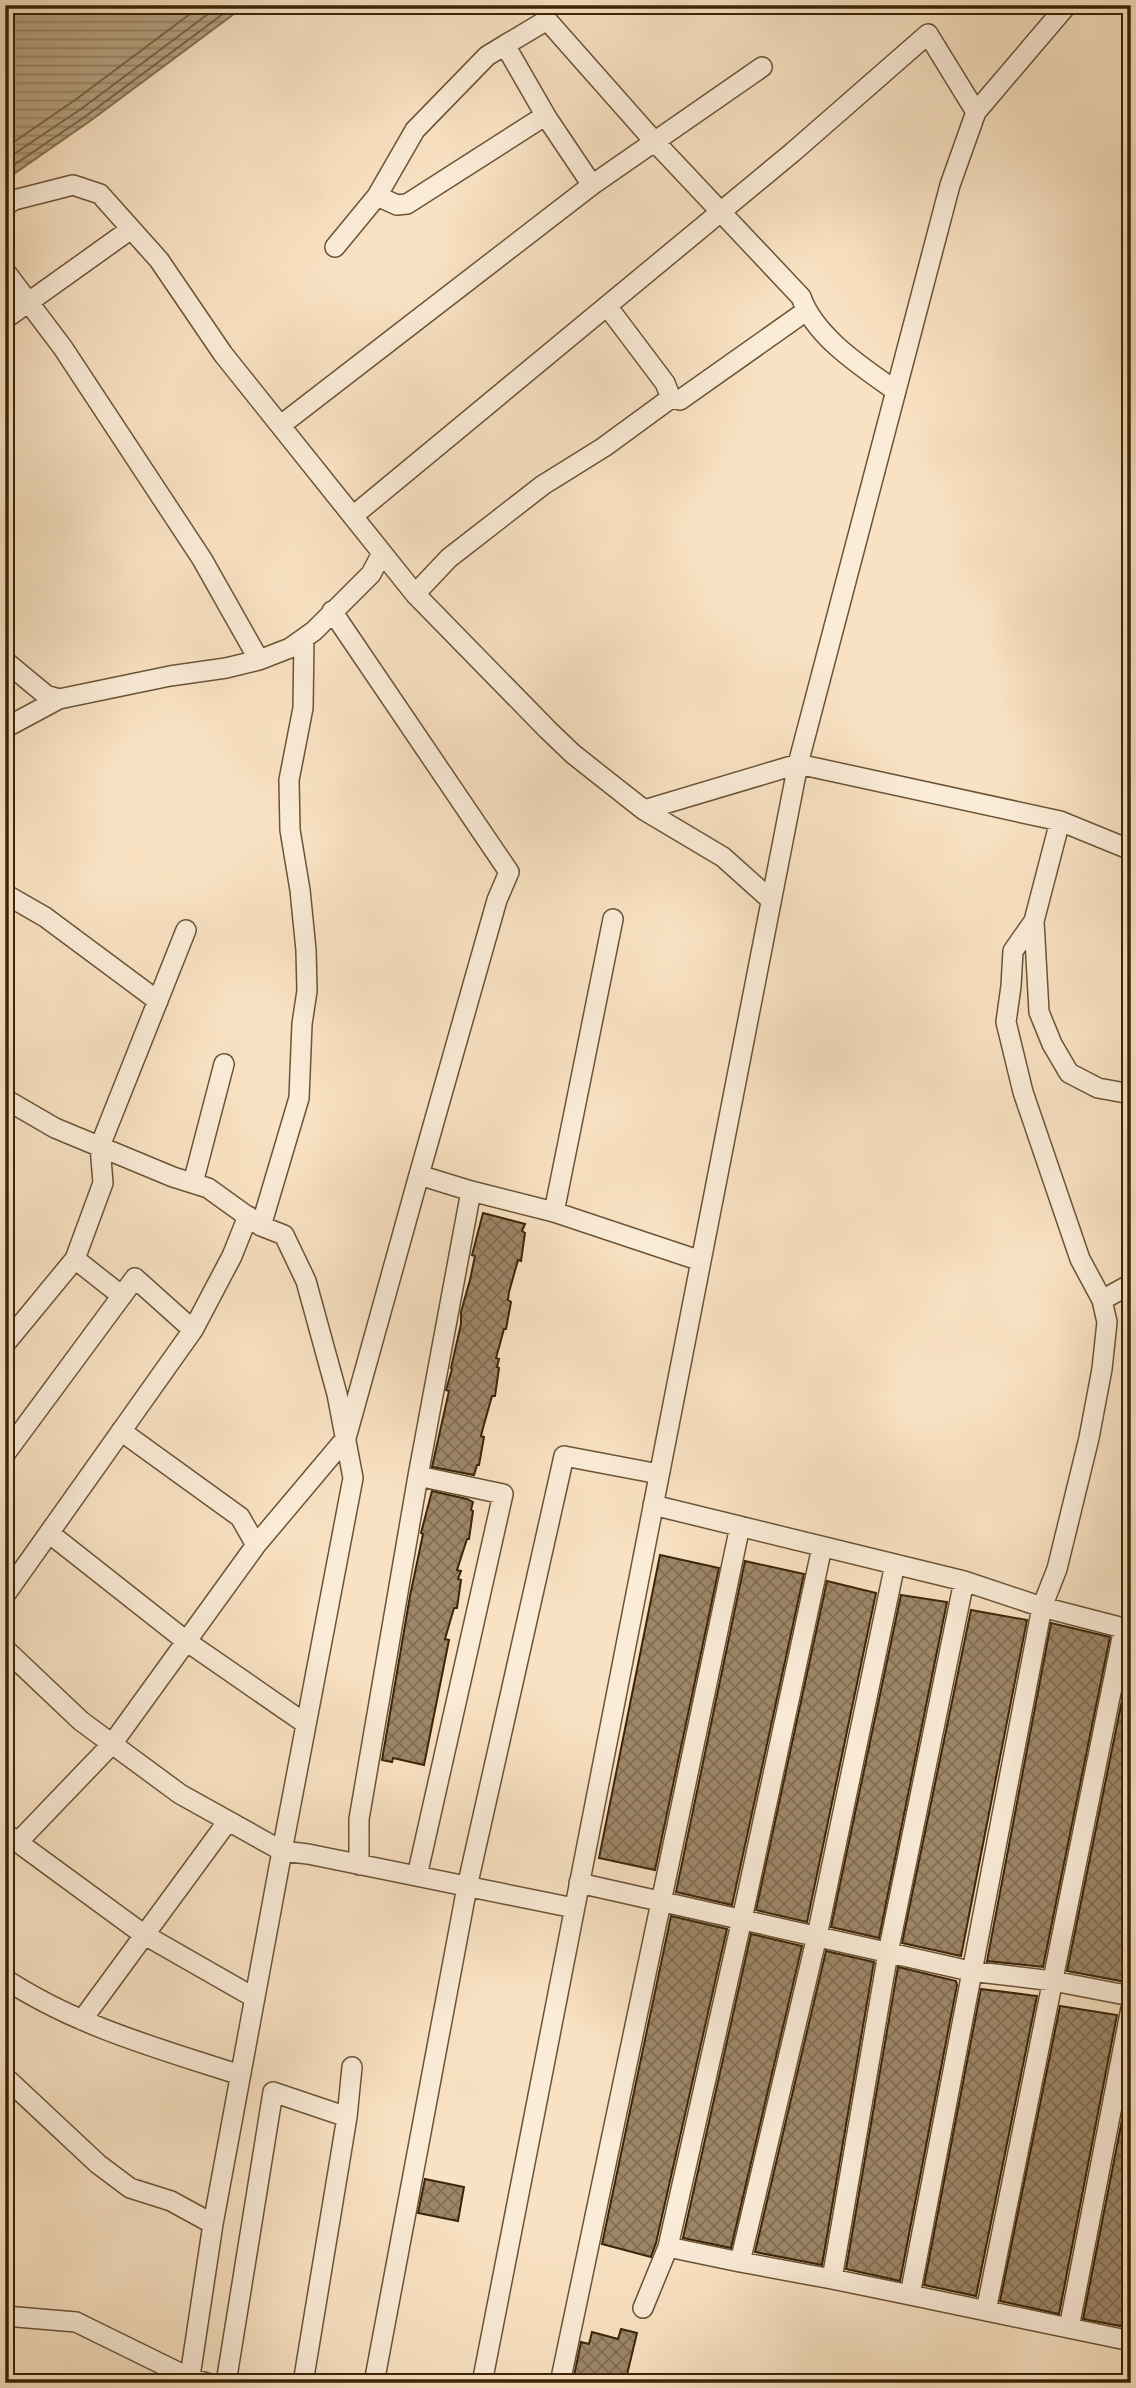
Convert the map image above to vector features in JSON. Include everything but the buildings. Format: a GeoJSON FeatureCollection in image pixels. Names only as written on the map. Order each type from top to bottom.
{"type":"FeatureCollection","features":[{"type":"Feature","properties":{"kind":"street"},"geometry":{"type":"LineString","coordinates":[[482,2383],[798,764],[950,185],[976,112],[1068,5]]}},
{"type":"Feature","properties":{"kind":"street"},"geometry":{"type":"LineString","coordinates":[[335,247],[377,196],[415,130],[487,56],[547,20],[654,141],[801,297],[806,311],[850,359],[896,391]]}},
{"type":"Feature","properties":{"kind":"street"},"geometry":{"type":"LineString","coordinates":[[353,516],[793,152],[928,34],[976,112]]}},
{"type":"Feature","properties":{"kind":"street"},"geometry":{"type":"LineString","coordinates":[[505,45],[547,118],[592,185]]}},
{"type":"Feature","properties":{"kind":"street"},"geometry":{"type":"LineString","coordinates":[[281,425],[592,185],[762,67]]}},
{"type":"Feature","properties":{"kind":"street"},"geometry":{"type":"LineString","coordinates":[[377,196],[397,205],[407,204],[543,117],[547,118]]}},
{"type":"Feature","properties":{"kind":"street"},"geometry":{"type":"LineString","coordinates":[[5,206],[14,200],[74,185],[100,194],[159,260],[223,354],[415,594],[573,754],[644,810],[723,857],[771,900]]}},
{"type":"Feature","properties":{"kind":"street"},"geometry":{"type":"LineString","coordinates":[[5,319],[30,304],[131,229]]}},
{"type":"Feature","properties":{"kind":"street"},"geometry":{"type":"LineString","coordinates":[[5,271],[63,348],[202,559],[259,660]]}},
{"type":"Feature","properties":{"kind":"street"},"geometry":{"type":"LineString","coordinates":[[607,306],[665,383],[671,398]]}},
{"type":"Feature","properties":{"kind":"street"},"geometry":{"type":"LineString","coordinates":[[415,594],[449,558],[536,491],[604,447],[671,398],[680,400],[806,311]]}},
{"type":"Feature","properties":{"kind":"street"},"geometry":{"type":"LineString","coordinates":[[5,728],[59,699],[259,660],[290,648],[314,631],[370,574],[382,553]]}},
{"type":"Feature","properties":{"kind":"street"},"geometry":{"type":"LineString","coordinates":[[255,1998],[143,1934],[11,1838],[111,1744],[257,1545],[346,1438],[496,900],[509,872],[332,611]]}},
{"type":"Feature","properties":{"kind":"street"},"geometry":{"type":"LineString","coordinates":[[5,1595],[193,1330],[232,1256],[255,1221],[299,1098],[300,1044],[307,991],[306,950],[304,918],[290,830],[289,780],[303,709],[304,638]]}},
{"type":"Feature","properties":{"kind":"street"},"geometry":{"type":"LineString","coordinates":[[5,661],[46,695],[59,699]]}},
{"type":"Feature","properties":{"kind":"street"},"geometry":{"type":"LineString","coordinates":[[644,810],[798,764],[1060,821],[1131,850]]}},
{"type":"Feature","properties":{"kind":"street"},"geometry":{"type":"LineString","coordinates":[[1060,821],[1034,920],[1039,1012],[1052,1044],[1069,1073],[1098,1088],[1131,1094]]}},
{"type":"Feature","properties":{"kind":"street"},"geometry":{"type":"LineString","coordinates":[[5,894],[45,917],[158,1001]]}},
{"type":"Feature","properties":{"kind":"street"},"geometry":{"type":"LineString","coordinates":[[554,1212],[613,919]]}},
{"type":"Feature","properties":{"kind":"street"},"geometry":{"type":"LineString","coordinates":[[910,2295],[1042,1606],[1057,1569],[1089,1438],[1102,1369],[1107,1322],[1102,1300],[1080,1259],[1023,1092],[1006,1022],[1013,951],[1034,920]]}},
{"type":"Feature","properties":{"kind":"street"},"geometry":{"type":"LineString","coordinates":[[5,1344],[75,1259],[103,1183],[100,1146],[186,930]]}},
{"type":"Feature","properties":{"kind":"street"},"geometry":{"type":"LineString","coordinates":[[193,1183],[224,1064]]}},
{"type":"Feature","properties":{"kind":"street"},"geometry":{"type":"LineString","coordinates":[[5,1099],[55,1128],[208,1188],[255,1221],[284,1235],[306,1281],[337,1394],[353,1478],[213,2224],[195,2381],[76,2322],[5,2316]]}},
{"type":"Feature","properties":{"kind":"street"},"geometry":{"type":"LineString","coordinates":[[419,1175],[554,1212],[701,1261]]}},
{"type":"Feature","properties":{"kind":"street"},"geometry":{"type":"LineString","coordinates":[[359,1865],[359,1819],[418,1476],[471,1191]]}},
{"type":"Feature","properties":{"kind":"street"},"geometry":{"type":"LineString","coordinates":[[75,1259],[122,1296]]}},
{"type":"Feature","properties":{"kind":"street"},"geometry":{"type":"LineString","coordinates":[[5,1454],[135,1278],[193,1330]]}},
{"type":"Feature","properties":{"kind":"street"},"geometry":{"type":"LineString","coordinates":[[1102,1300],[1131,1284]]}},
{"type":"Feature","properties":{"kind":"street"},"geometry":{"type":"LineString","coordinates":[[121,1431],[240,1517],[257,1545]]}},
{"type":"Feature","properties":{"kind":"street"},"geometry":{"type":"LineString","coordinates":[[374,2383],[467,1887],[564,1456],[659,1474]]}},
{"type":"Feature","properties":{"kind":"street"},"geometry":{"type":"LineString","coordinates":[[417,1876],[503,1494],[418,1476]]}},
{"type":"Feature","properties":{"kind":"street"},"geometry":{"type":"LineString","coordinates":[[653,1505],[964,1581],[1128,1629],[986,2311]]}},
{"type":"Feature","properties":{"kind":"street"},"geometry":{"type":"LineString","coordinates":[[560,2383],[740,1526]]}},
{"type":"Feature","properties":{"kind":"street"},"geometry":{"type":"LineString","coordinates":[[49,1533],[186,1642],[306,1724]]}},
{"type":"Feature","properties":{"kind":"street"},"geometry":{"type":"LineString","coordinates":[[643,2308],[668,2247],[822,1547]]}},
{"type":"Feature","properties":{"kind":"street"},"geometry":{"type":"LineString","coordinates":[[740,2262],[817,1936],[895,1564]]}},
{"type":"Feature","properties":{"kind":"street"},"geometry":{"type":"LineString","coordinates":[[832,2279],[888,1953],[964,1581]]}},
{"type":"Feature","properties":{"kind":"street"},"geometry":{"type":"LineString","coordinates":[[5,1649],[81,1721],[111,1744],[180,1794],[282,1851],[574,1908]]}},
{"type":"Feature","properties":{"kind":"street"},"geometry":{"type":"LineString","coordinates":[[82,2020],[228,1821]]}},
{"type":"Feature","properties":{"kind":"street"},"geometry":{"type":"LineString","coordinates":[[579,1883],[970,1971],[1131,1996]]}},
{"type":"Feature","properties":{"kind":"street"},"geometry":{"type":"LineString","coordinates":[[5,1979],[105,2031],[240,2076]]}},
{"type":"Feature","properties":{"kind":"street"},"geometry":{"type":"LineString","coordinates":[[1069,2328],[1131,2008]]}},
{"type":"Feature","properties":{"kind":"street"},"geometry":{"type":"LineString","coordinates":[[303,2383],[347,2117],[352,2067]]}},
{"type":"Feature","properties":{"kind":"street"},"geometry":{"type":"LineString","coordinates":[[5,2077],[98,2164],[130,2188],[172,2201],[213,2224]]}},
{"type":"Feature","properties":{"kind":"street"},"geometry":{"type":"LineString","coordinates":[[226,2383],[273,2092],[347,2117]]}},
{"type":"Feature","properties":{"kind":"street"},"geometry":{"type":"LineString","coordinates":[[668,2247],[1131,2341]]}},
{"type":"Feature","properties":{"kind":"water"},"geometry":{"type":"Polygon","coordinates":[[[5,5],[246,5],[90,121],[5,180],[5,5]]]}}]}
